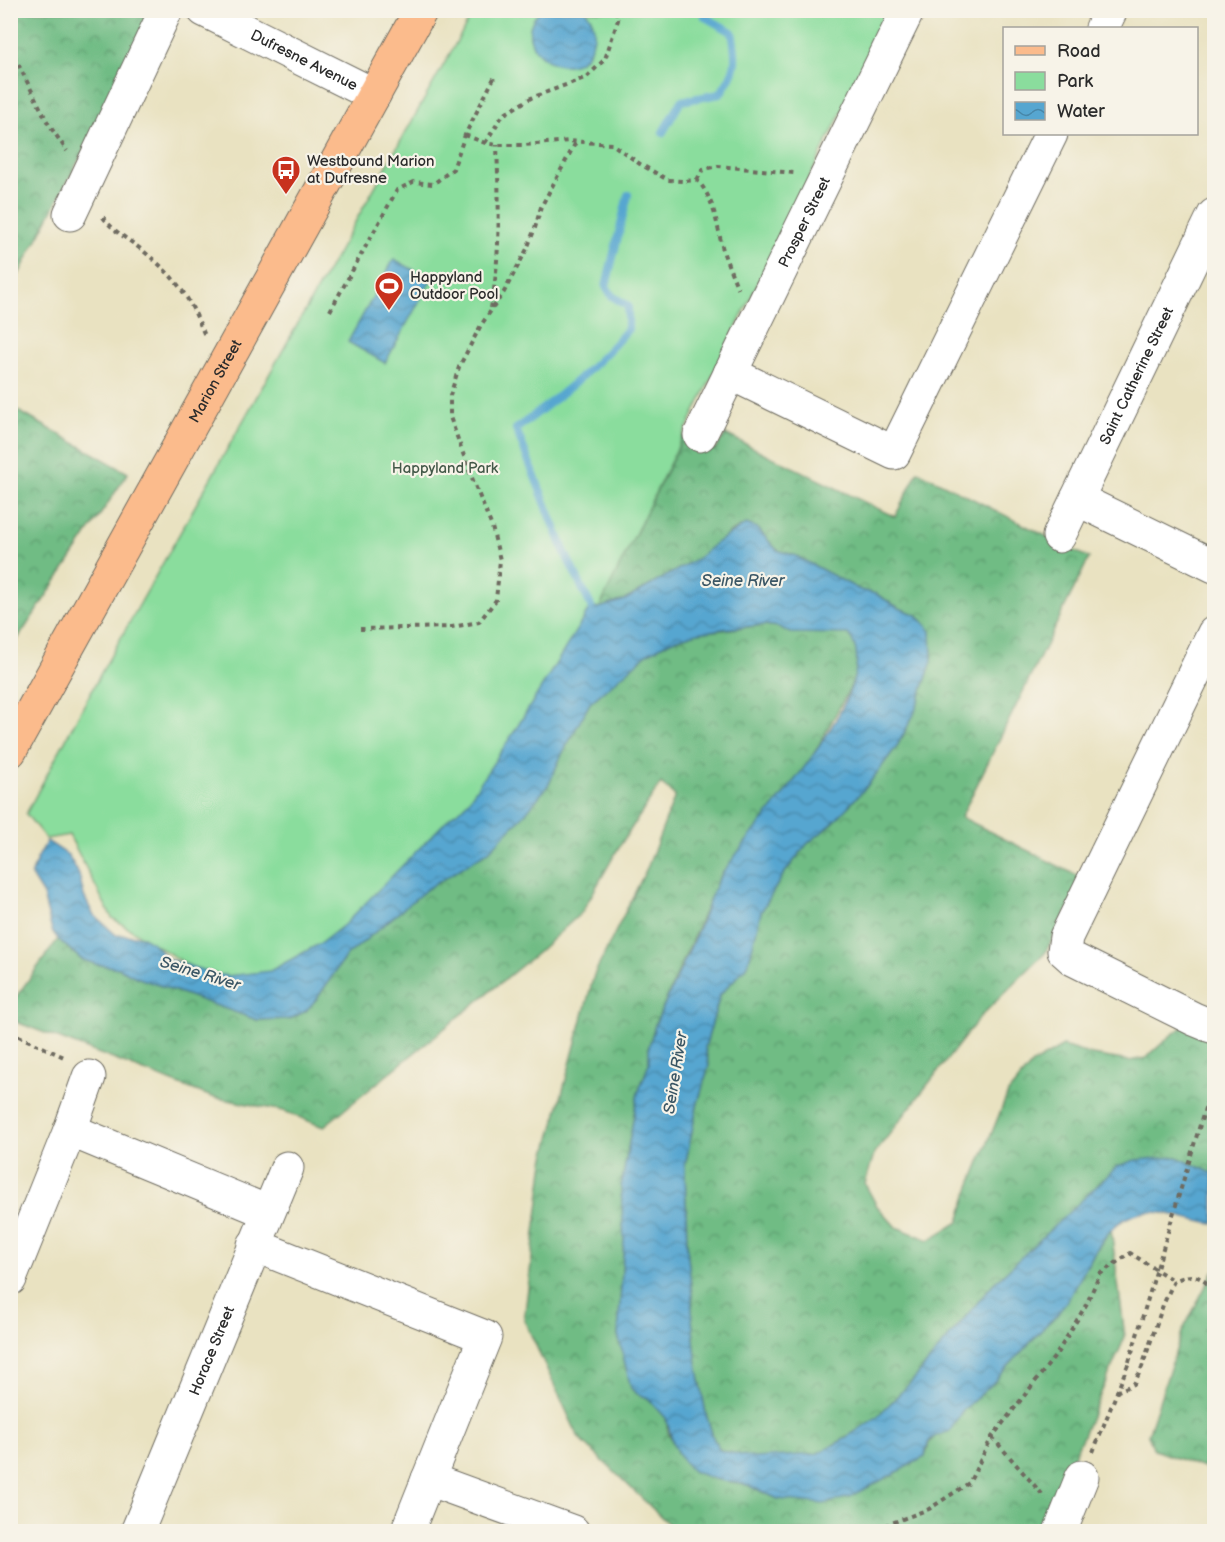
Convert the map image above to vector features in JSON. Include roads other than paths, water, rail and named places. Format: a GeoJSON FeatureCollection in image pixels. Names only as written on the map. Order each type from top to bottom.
{"type":"FeatureCollection","features":[{"type":"Feature","properties":{"kind":"main road","name":"Marion Street"},"geometry":{"type":"LineString","coordinates":[[10,751],[421,10]]}},
{"type":"Feature","properties":{"kind":"street"},"geometry":{"type":"LineString","coordinates":[[70,214],[166,10]]}},
{"type":"Feature","properties":{"kind":"street","name":"Dufresne Avenue"},"geometry":{"type":"LineString","coordinates":[[204,10],[374,95]]}},
{"type":"Feature","properties":{"kind":"street","name":"Prosper Street"},"geometry":{"type":"LineString","coordinates":[[700,435],[908,10]]}},
{"type":"Feature","properties":{"kind":"street"},"geometry":{"type":"LineString","coordinates":[[1102,27],[1111,10]]}},
{"type":"Feature","properties":{"kind":"street"},"geometry":{"type":"LineString","coordinates":[[730,374],[894,453],[1051,135]]}},
{"type":"Feature","properties":{"kind":"street","name":"Saint Catherine Street"},"geometry":{"type":"LineString","coordinates":[[1059,536],[1215,215]]}},
{"type":"Feature","properties":{"kind":"street"},"geometry":{"type":"LineString","coordinates":[[1077,499],[1215,566]]}},
{"type":"Feature","properties":{"kind":"street"},"geometry":{"type":"LineString","coordinates":[[1215,633],[1066,937],[1064,951],[1073,959],[1194,1019],[1211,1026],[1215,1023]]}},
{"type":"Feature","properties":{"kind":"street"},"geometry":{"type":"LineString","coordinates":[[10,1279],[89,1077]]}},
{"type":"Feature","properties":{"kind":"street"},"geometry":{"type":"LineString","coordinates":[[70,1130],[268,1212]]}},
{"type":"Feature","properties":{"kind":"street","name":"Horace Street"},"geometry":{"type":"LineString","coordinates":[[137,1532],[286,1168]]}},
{"type":"Feature","properties":{"kind":"street"},"geometry":{"type":"LineString","coordinates":[[254,1245],[485,1337],[407,1532]]}},
{"type":"Feature","properties":{"kind":"street"},"geometry":{"type":"LineString","coordinates":[[1062,1526],[1082,1477]]}},
{"type":"Feature","properties":{"kind":"street"},"geometry":{"type":"LineString","coordinates":[[428,1479],[573,1532]]}},
{"type":"Feature","properties":{"kind":"water"},"geometry":{"type":"Polygon","coordinates":[[[585,10],[592,21],[594,33],[593,41],[585,56],[574,64],[560,65],[547,60],[537,51],[530,39],[531,25],[540,11],[585,10]]]}},
{"type":"Feature","properties":{"kind":"water","name":"Happyland Outdoor Pool"},"geometry":{"type":"Polygon","coordinates":[[[394,259],[431,280],[385,363],[348,342],[394,259]]]}},
{"type":"Feature","properties":{"kind":"water","name":"Seine River"},"geometry":{"type":"Polygon","coordinates":[[[746,524],[757,528],[777,550],[796,556],[860,590],[876,594],[899,608],[917,615],[931,631],[932,661],[914,714],[897,746],[867,786],[832,824],[807,844],[783,875],[761,912],[748,965],[720,995],[705,1048],[709,1065],[697,1106],[685,1166],[687,1247],[696,1358],[706,1414],[714,1440],[720,1450],[754,1458],[816,1454],[841,1441],[877,1417],[915,1378],[993,1284],[1118,1166],[1135,1160],[1177,1157],[1214,1174],[1214,1224],[1152,1212],[1138,1214],[1115,1226],[1097,1248],[1057,1315],[990,1386],[962,1411],[950,1431],[935,1436],[929,1441],[925,1457],[850,1497],[824,1504],[778,1499],[748,1485],[714,1479],[692,1471],[679,1456],[666,1418],[648,1398],[631,1388],[618,1335],[624,1240],[621,1187],[638,1093],[649,1064],[649,1046],[655,1025],[719,879],[810,759],[834,722],[851,688],[857,658],[848,634],[791,633],[779,627],[764,625],[723,629],[697,633],[670,641],[647,654],[590,703],[561,756],[549,784],[525,814],[489,851],[427,889],[345,957],[306,1011],[290,1019],[257,1020],[136,977],[119,968],[81,959],[52,931],[43,895],[31,876],[47,841],[68,855],[79,874],[84,896],[93,914],[116,935],[141,936],[152,942],[168,959],[215,974],[228,976],[270,971],[321,943],[344,925],[452,815],[464,807],[516,729],[591,606],[599,608],[625,600],[698,558],[716,543],[746,524]]]}},
{"type":"Feature","properties":{"kind":"waterway"},"geometry":{"type":"LineString","coordinates":[[663,132],[681,101],[720,94],[733,71],[735,51],[732,32],[705,17],[704,10]]}},
{"type":"Feature","properties":{"kind":"waterway"},"geometry":{"type":"LineString","coordinates":[[591,606],[565,553],[516,429],[575,382],[628,329],[628,306],[612,296],[606,286],[628,195]]}},
{"type":"Feature","properties":{"kind":"place","name":"Westbound Marion at Dufresne"},"geometry":{"type":"Point","coordinates":[286,196]}},
{"type":"Feature","properties":{"kind":"place","name":"Happyland Outdoor Pool"},"geometry":{"type":"Point","coordinates":[389,312]}},
{"type":"Feature","properties":{"kind":"park label","name":"Happyland Park"},"geometry":{"type":"Point","coordinates":[445,468]}}]}
